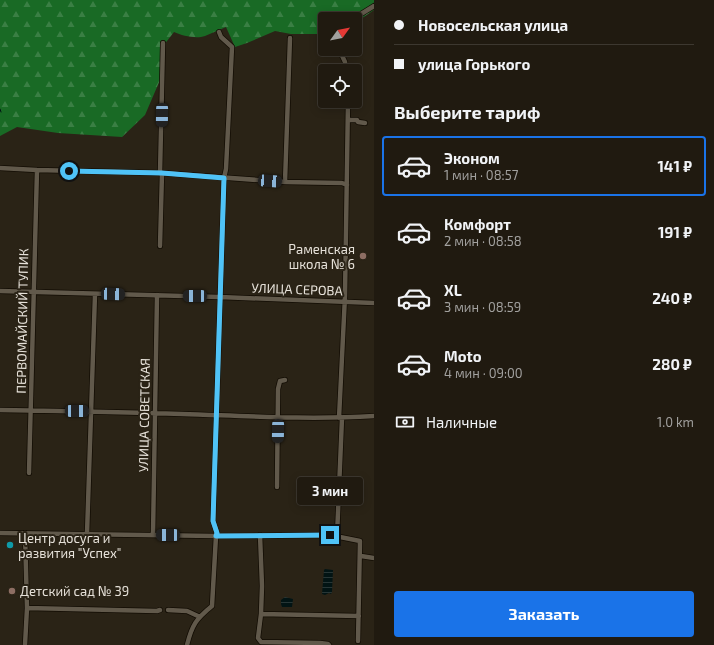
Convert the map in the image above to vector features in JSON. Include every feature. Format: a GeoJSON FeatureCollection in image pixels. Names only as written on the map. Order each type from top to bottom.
{"type":"FeatureCollection","features":[{"type":"Feature","properties":{"kind":"street"},"geometry":{"type":"LineString","coordinates":[[362,13],[374,6]]}},
{"type":"Feature","properties":{"kind":"street"},"geometry":{"type":"LineString","coordinates":[[187,645],[191,629],[200,617],[212,606],[217,533],[213,521],[216,415],[224,178],[226,169],[232,47],[221,37],[219,32]]}},
{"type":"Feature","properties":{"kind":"street"},"geometry":{"type":"LineString","coordinates":[[285,182],[290,38]]}},
{"type":"Feature","properties":{"kind":"street"},"geometry":{"type":"LineString","coordinates":[[160,246],[163,43]]}},
{"type":"Feature","properties":{"kind":"street"},"geometry":{"type":"LineString","coordinates":[[337,536],[348,108]]}},
{"type":"Feature","properties":{"kind":"street"},"geometry":{"type":"LineString","coordinates":[[348,120],[358,120],[358,122],[365,123]]}},
{"type":"Feature","properties":{"kind":"street"},"geometry":{"type":"LineString","coordinates":[[0,168],[161,173],[285,182],[342,183],[347,185]]}},
{"type":"Feature","properties":{"kind":"street","name":"ПЕРВОМАЙСКИЙ ТУПИК"},"geometry":{"type":"LineString","coordinates":[[29,473],[37,170]]}},
{"type":"Feature","properties":{"kind":"street","name":"УЛИЦА СЕРОВА"},"geometry":{"type":"LineString","coordinates":[[0,291],[374,303]]}},
{"type":"Feature","properties":{"kind":"street"},"geometry":{"type":"LineString","coordinates":[[87,534],[95,294]]}},
{"type":"Feature","properties":{"kind":"street","name":"УЛИЦА СОВЕТСКАЯ"},"geometry":{"type":"LineString","coordinates":[[153,535],[157,295]]}},
{"type":"Feature","properties":{"kind":"street"},"geometry":{"type":"LineString","coordinates":[[276,487],[278,389],[280,381],[285,380]]}},
{"type":"Feature","properties":{"kind":"street"},"geometry":{"type":"LineString","coordinates":[[0,410],[278,417],[341,418],[374,416]]}},
{"type":"Feature","properties":{"kind":"street"},"geometry":{"type":"LineString","coordinates":[[0,532],[216,536],[330,535],[360,540],[361,556],[358,641]]}},
{"type":"Feature","properties":{"kind":"street"},"geometry":{"type":"LineString","coordinates":[[25,645],[27,608],[26,533]]}},
{"type":"Feature","properties":{"kind":"street"},"geometry":{"type":"LineString","coordinates":[[260,535],[262,586],[258,638],[261,642],[320,643],[329,645]]}},
{"type":"Feature","properties":{"kind":"street"},"geometry":{"type":"LineString","coordinates":[[361,556],[374,558]]}},
{"type":"Feature","properties":{"kind":"street"},"geometry":{"type":"LineString","coordinates":[[27,608],[160,610]]}},
{"type":"Feature","properties":{"kind":"street"},"geometry":{"type":"LineString","coordinates":[[168,610],[186,611],[200,617]]}},
{"type":"Feature","properties":{"kind":"street"},"geometry":{"type":"LineString","coordinates":[[261,614],[359,616]]}},
{"type":"Feature","properties":{"kind":"green space"},"geometry":{"type":"Polygon","coordinates":[[[0,0],[374,0],[374,10],[362,18],[362,12],[318,12],[318,34],[291,34],[275,31],[235,47],[226,27],[201,37],[190,37],[174,32],[160,50],[160,80],[145,115],[122,137],[58,133],[17,127],[0,136],[0,0]]]}},
{"type":"Feature","properties":{"kind":"shaded area"},"geometry":{"type":"Polygon","coordinates":[[[325,569],[333,570],[332,592],[331,594],[329,593],[325,595],[322,594],[325,569]]]}},
{"type":"Feature","properties":{"kind":"shaded area"},"geometry":{"type":"Polygon","coordinates":[[[285,597],[293,599],[292,607],[282,607],[281,600],[285,597]]]}},
{"type":"Feature","properties":{"kind":"place","name":"Раменская школа № 6"},"geometry":{"type":"Point","coordinates":[363,256]}},
{"type":"Feature","properties":{"kind":"place","name":"Центр досуга и развития \"Успех\""},"geometry":{"type":"Point","coordinates":[10,545]}},
{"type":"Feature","properties":{"kind":"place","name":"Детский сад № 39"},"geometry":{"type":"Point","coordinates":[12,591]}},
{"type":"Feature","properties":{"kind":"route"},"geometry":{"type":"LineString","coordinates":[[69,171],[162,173],[224,178],[213,521],[217,533],[216,536],[330,535]]}}]}
